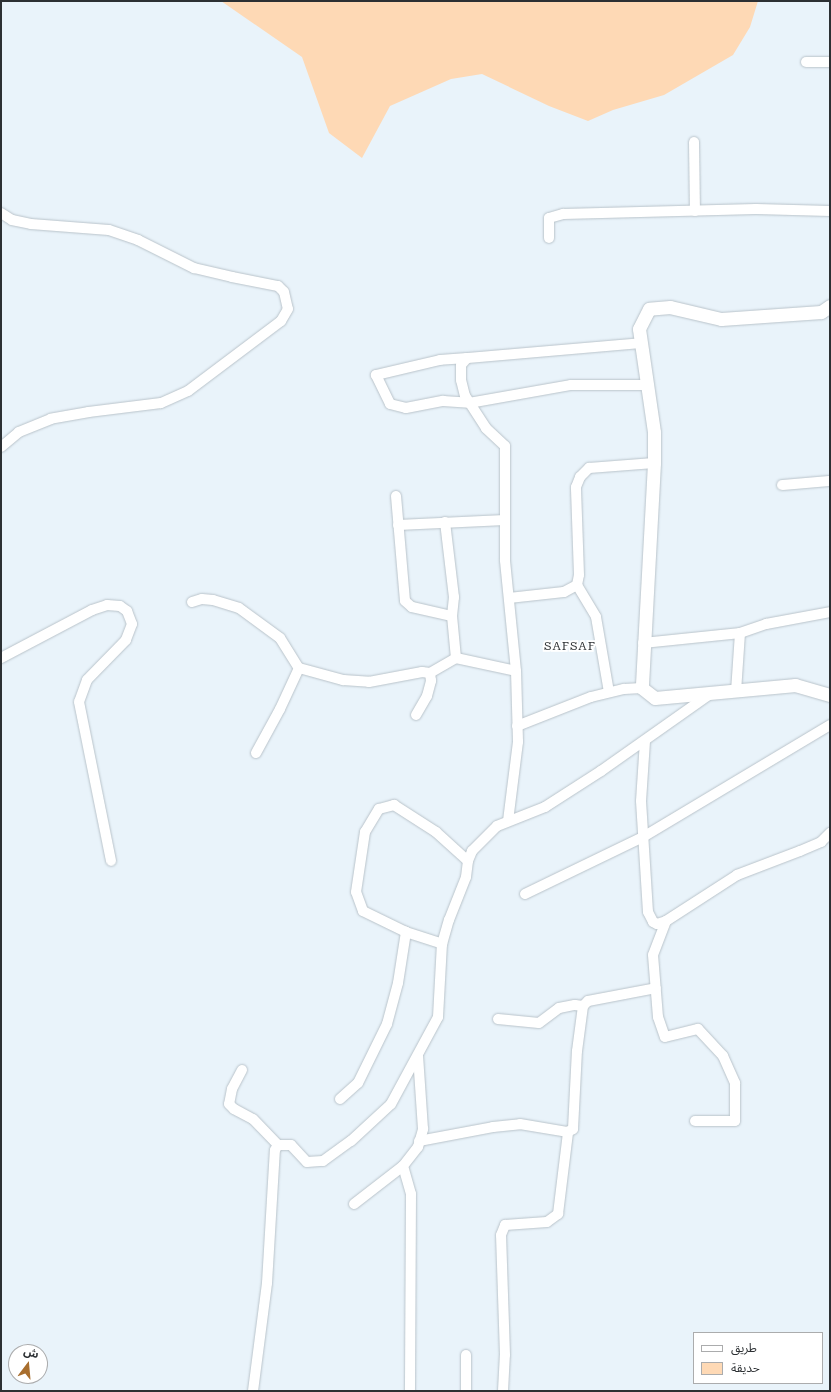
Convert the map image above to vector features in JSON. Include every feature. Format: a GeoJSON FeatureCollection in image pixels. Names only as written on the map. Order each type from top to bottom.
{"type":"FeatureCollection","features":[{"type":"Feature","properties":{"kind":"street"},"geometry":{"type":"LineString","coordinates":[[806,62],[830,62]]}},
{"type":"Feature","properties":{"kind":"street"},"geometry":{"type":"LineString","coordinates":[[694,142],[695,211]]}},
{"type":"Feature","properties":{"kind":"street"},"geometry":{"type":"LineString","coordinates":[[549,238],[549,218],[563,214],[756,209],[830,211]]}},
{"type":"Feature","properties":{"kind":"street"},"geometry":{"type":"LineString","coordinates":[[1,213],[12,220],[31,224],[109,230],[138,240],[194,268],[232,278],[278,286],[284,292],[288,308],[281,321],[188,391],[161,403],[89,412],[50,419],[19,432],[1,448]]}},
{"type":"Feature","properties":{"kind":"street"},"geometry":{"type":"LineString","coordinates":[[642,688],[643,643],[654,463],[654,432],[639,329],[650,309],[670,307],[721,320],[821,312],[830,306]]}},
{"type":"Feature","properties":{"kind":"street"},"geometry":{"type":"LineString","coordinates":[[641,343],[440,360],[376,376],[390,404],[406,408],[443,401],[469,403],[571,385],[648,385]]}},
{"type":"Feature","properties":{"kind":"street"},"geometry":{"type":"LineString","coordinates":[[467,358],[461,365],[461,380],[464,396],[486,428],[505,446],[505,560],[516,671],[518,742],[508,820]]}},
{"type":"Feature","properties":{"kind":"street"},"geometry":{"type":"LineString","coordinates":[[609,692],[596,617],[577,585],[579,575],[576,487],[580,477],[589,468],[654,463]]}},
{"type":"Feature","properties":{"kind":"street"},"geometry":{"type":"LineString","coordinates":[[782,485],[830,481]]}},
{"type":"Feature","properties":{"kind":"street"},"geometry":{"type":"LineString","coordinates":[[396,496],[405,601],[412,607],[452,616]]}},
{"type":"Feature","properties":{"kind":"street"},"geometry":{"type":"LineString","coordinates":[[398,525],[505,520]]}},
{"type":"Feature","properties":{"kind":"street"},"geometry":{"type":"LineString","coordinates":[[445,522],[454,597],[452,616],[456,658]]}},
{"type":"Feature","properties":{"kind":"street"},"geometry":{"type":"LineString","coordinates":[[509,598],[564,592],[577,585]]}},
{"type":"Feature","properties":{"kind":"street"},"geometry":{"type":"LineString","coordinates":[[192,602],[202,599],[213,600],[238,608],[280,638],[299,668],[343,680],[369,682],[422,672],[430,673],[456,658],[516,671]]}},
{"type":"Feature","properties":{"kind":"street"},"geometry":{"type":"LineString","coordinates":[[1,658],[92,610],[107,605],[120,606],[127,611],[132,624],[126,640],[87,680],[79,702],[111,861]]}},
{"type":"Feature","properties":{"kind":"street"},"geometry":{"type":"LineString","coordinates":[[643,643],[740,633],[766,624],[830,612]]}},
{"type":"Feature","properties":{"kind":"street"},"geometry":{"type":"LineString","coordinates":[[736,691],[740,633]]}},
{"type":"Feature","properties":{"kind":"street"},"geometry":{"type":"LineString","coordinates":[[256,754],[280,709],[299,668]]}},
{"type":"Feature","properties":{"kind":"street"},"geometry":{"type":"LineString","coordinates":[[416,715],[427,696],[431,681],[430,673]]}},
{"type":"Feature","properties":{"kind":"street"},"geometry":{"type":"LineString","coordinates":[[517,726],[591,697],[624,689],[642,688],[656,698],[795,685],[830,695]]}},
{"type":"Feature","properties":{"kind":"street"},"geometry":{"type":"LineString","coordinates":[[242,1070],[232,1089],[229,1104],[234,1109],[253,1119],[278,1144],[291,1145],[307,1162],[323,1160],[351,1141],[391,1104],[414,1064],[418,1052],[438,1017],[442,944],[449,920],[466,877],[468,861],[472,851],[497,826],[508,820],[545,807],[601,771],[710,694]]}},
{"type":"Feature","properties":{"kind":"street"},"geometry":{"type":"LineString","coordinates":[[525,894],[643,837],[830,725]]}},
{"type":"Feature","properties":{"kind":"street"},"geometry":{"type":"LineString","coordinates":[[645,740],[641,801],[648,912],[653,922],[657,924],[666,921],[737,875],[821,842],[830,833]]}},
{"type":"Feature","properties":{"kind":"street"},"geometry":{"type":"LineString","coordinates":[[442,944],[406,932],[363,911],[356,892],[365,832],[379,808],[394,805],[436,832],[468,861]]}},
{"type":"Feature","properties":{"kind":"street"},"geometry":{"type":"LineString","coordinates":[[666,921],[653,955],[658,1017],[665,1037],[698,1029],[722,1056],[735,1083],[735,1122],[695,1121]]}},
{"type":"Feature","properties":{"kind":"street"},"geometry":{"type":"LineString","coordinates":[[340,1099],[358,1083],[387,1024],[398,983],[406,932]]}},
{"type":"Feature","properties":{"kind":"street"},"geometry":{"type":"LineString","coordinates":[[419,1142],[493,1127],[520,1124],[568,1132],[573,1129],[577,1051],[583,1006],[588,1001],[656,988]]}},
{"type":"Feature","properties":{"kind":"street"},"geometry":{"type":"LineString","coordinates":[[498,1019],[539,1023],[559,1008],[575,1005],[583,1006]]}},
{"type":"Feature","properties":{"kind":"street"},"geometry":{"type":"LineString","coordinates":[[354,1204],[404,1166],[419,1142],[424,1130],[418,1052]]}},
{"type":"Feature","properties":{"kind":"street"},"geometry":{"type":"LineString","coordinates":[[503,1391],[505,1355],[501,1235],[505,1225],[547,1222],[558,1214],[568,1132]]}},
{"type":"Feature","properties":{"kind":"street"},"geometry":{"type":"LineString","coordinates":[[253,1391],[267,1283],[275,1150],[278,1144]]}},
{"type":"Feature","properties":{"kind":"street"},"geometry":{"type":"LineString","coordinates":[[404,1166],[411,1194],[410,1391]]}},
{"type":"Feature","properties":{"kind":"street"},"geometry":{"type":"LineString","coordinates":[[466,1355],[466,1391]]}},
{"type":"Feature","properties":{"kind":"green space"},"geometry":{"type":"Polygon","coordinates":[[[221,1],[758,1],[750,27],[733,55],[664,95],[613,110],[588,121],[549,106],[482,74],[451,79],[390,106],[362,158],[329,133],[302,57],[221,1]]]}},
{"type":"Feature","properties":{"kind":"district","name":"SAFSAF"},"geometry":{"type":"Point","coordinates":[570,647]}}]}
